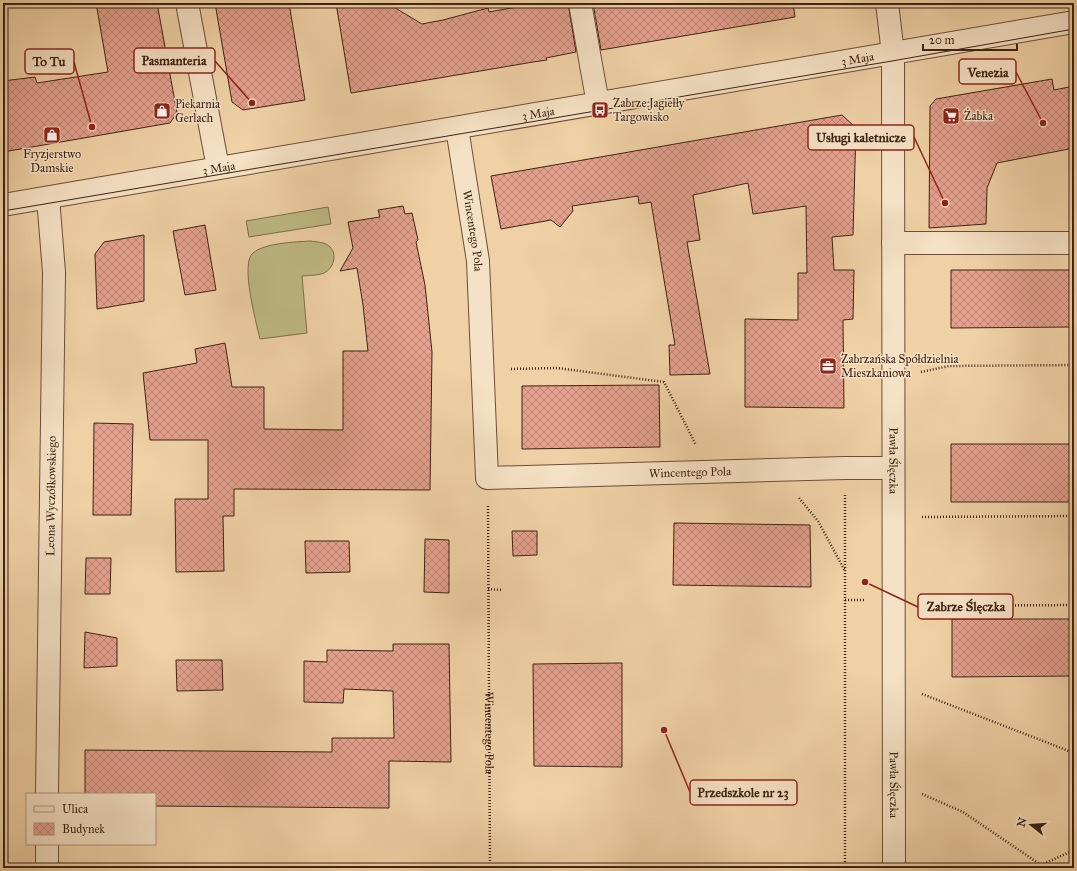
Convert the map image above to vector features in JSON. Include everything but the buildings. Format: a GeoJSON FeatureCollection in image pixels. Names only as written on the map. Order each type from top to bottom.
{"type":"FeatureCollection","features":[{"type":"Feature","properties":{"kind":"street"},"geometry":{"type":"LineString","coordinates":[[187,3],[218,168]]}},
{"type":"Feature","properties":{"kind":"street"},"geometry":{"type":"LineString","coordinates":[[580,3],[598,104]]}},
{"type":"Feature","properties":{"kind":"street","name":"Pawła Ślęczka"},"geometry":{"type":"LineString","coordinates":[[887,3],[892,54],[894,868]]}},
{"type":"Feature","properties":{"kind":"street","name":"3 Maja"},"geometry":{"type":"LineString","coordinates":[[3,205],[1074,22]]}},
{"type":"Feature","properties":{"kind":"street","name":"Wincentego Pola"},"geometry":{"type":"LineString","coordinates":[[457,128],[478,261],[487,478],[893,468]]}},
{"type":"Feature","properties":{"kind":"street","name":"Leona Wyczółkowskiego"},"geometry":{"type":"LineString","coordinates":[[48,198],[54,272],[48,793]]}},
{"type":"Feature","properties":{"kind":"street"},"geometry":{"type":"LineString","coordinates":[[893,243],[1074,243]]}},
{"type":"Feature","properties":{"kind":"street"},"geometry":{"type":"LineString","coordinates":[[46,868],[47,845]]}},
{"type":"Feature","properties":{"kind":"path"},"geometry":{"type":"LineString","coordinates":[[921,372],[949,366],[1074,365]]}},
{"type":"Feature","properties":{"kind":"path"},"geometry":{"type":"LineString","coordinates":[[510,368],[557,368],[664,382],[710,472]]}},
{"type":"Feature","properties":{"kind":"path"},"geometry":{"type":"LineString","coordinates":[[845,468],[845,868]]}},
{"type":"Feature","properties":{"kind":"path"},"geometry":{"type":"LineString","coordinates":[[768,470],[802,500],[818,521],[845,572]]}},
{"type":"Feature","properties":{"kind":"path","name":"Wincentego Pola"},"geometry":{"type":"LineString","coordinates":[[487,478],[490,868]]}},
{"type":"Feature","properties":{"kind":"path"},"geometry":{"type":"LineString","coordinates":[[921,517],[1074,516]]}},
{"type":"Feature","properties":{"kind":"path"},"geometry":{"type":"LineString","coordinates":[[488,589],[502,590]]}},
{"type":"Feature","properties":{"kind":"path"},"geometry":{"type":"LineString","coordinates":[[845,600],[867,600]]}},
{"type":"Feature","properties":{"kind":"path"},"geometry":{"type":"LineString","coordinates":[[921,606],[1074,606]]}},
{"type":"Feature","properties":{"kind":"path"},"geometry":{"type":"LineString","coordinates":[[893,683],[1074,753]]}},
{"type":"Feature","properties":{"kind":"path"},"geometry":{"type":"LineString","coordinates":[[922,794],[963,812],[1044,868]]}},
{"type":"Feature","properties":{"kind":"path"},"geometry":{"type":"LineString","coordinates":[[1041,865],[1074,850]]}},
{"type":"Feature","properties":{"kind":"shaded area"},"geometry":{"type":"Polygon","coordinates":[[[328,207],[331,224],[249,237],[246,221],[328,207]]]}},
{"type":"Feature","properties":{"kind":"shaded area"},"geometry":{"type":"Polygon","coordinates":[[[310,241],[321,242],[328,245],[334,254],[334,258],[330,268],[324,273],[302,276],[307,333],[260,339],[248,280],[249,259],[253,253],[264,247],[310,241]]]}},
{"type":"Feature","properties":{"kind":"tram line"},"geometry":{"type":"LineString","coordinates":[[3,211],[1074,29]]}},
{"type":"Feature","properties":{"kind":"place","name":"Pasmanteria"},"geometry":{"type":"Point","coordinates":[252,103]}},
{"type":"Feature","properties":{"kind":"place","name":"Zabrze Jagiełły Targowisko"},"geometry":{"type":"Point","coordinates":[600,110]}},
{"type":"Feature","properties":{"kind":"place","name":"Piekarnia Gerlach"},"geometry":{"type":"Point","coordinates":[162,111]}},
{"type":"Feature","properties":{"kind":"place","name":"Żabka"},"geometry":{"type":"Point","coordinates":[951,116]}},
{"type":"Feature","properties":{"kind":"place","name":"Venezia"},"geometry":{"type":"Point","coordinates":[1043,123]}},
{"type":"Feature","properties":{"kind":"place","name":"To Tu"},"geometry":{"type":"Point","coordinates":[92,127]}},
{"type":"Feature","properties":{"kind":"place","name":"Fryzjerstwo Damskie"},"geometry":{"type":"Point","coordinates":[52,135]}},
{"type":"Feature","properties":{"kind":"place","name":"Usługi kaletnicze"},"geometry":{"type":"Point","coordinates":[945,203]}},
{"type":"Feature","properties":{"kind":"place","name":"Zabrzańska Spółdzielnia Mieszkaniowa"},"geometry":{"type":"Point","coordinates":[828,366]}},
{"type":"Feature","properties":{"kind":"place","name":"Zabrze Ślęczka"},"geometry":{"type":"Point","coordinates":[865,582]}},
{"type":"Feature","properties":{"kind":"place","name":"Przedszkole nr 23"},"geometry":{"type":"Point","coordinates":[664,730]}}]}
